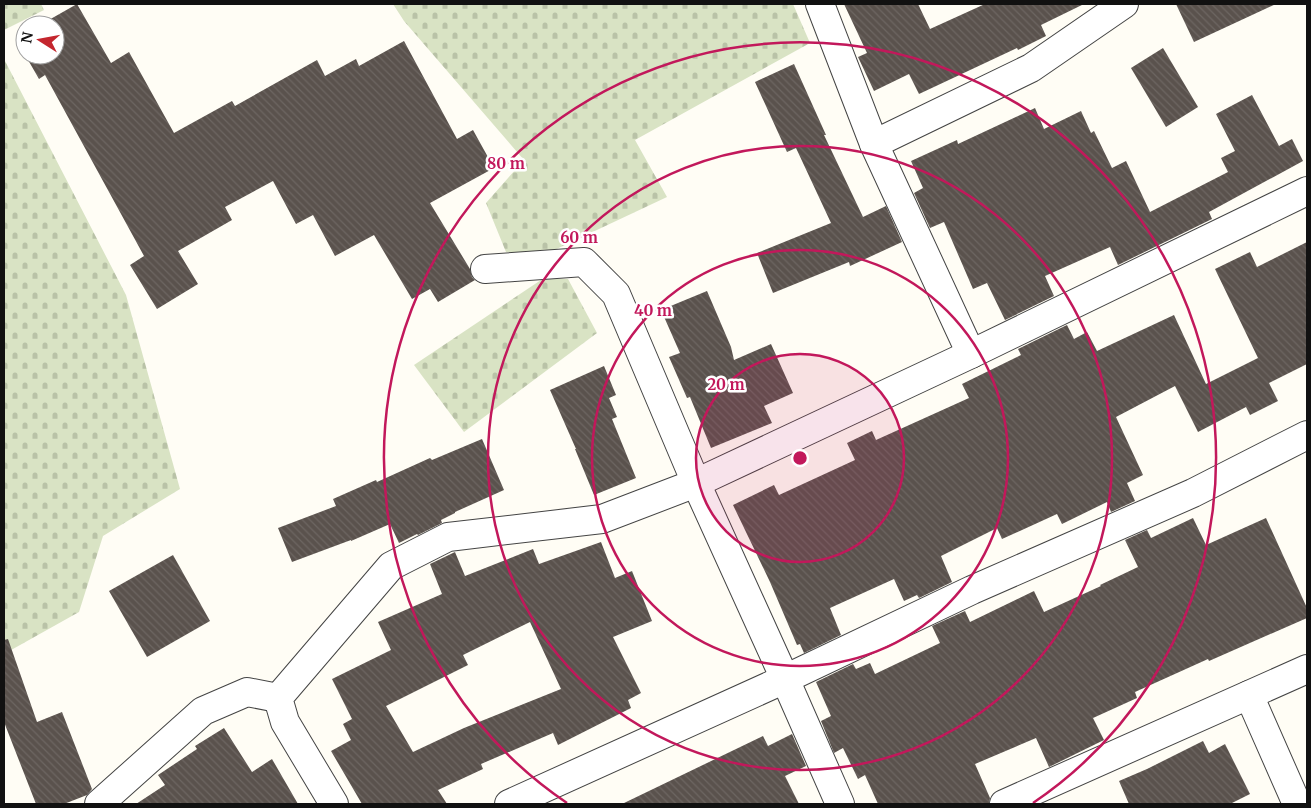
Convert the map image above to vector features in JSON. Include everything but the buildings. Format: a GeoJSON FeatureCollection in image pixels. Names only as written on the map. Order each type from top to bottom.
{"type":"FeatureCollection","features":[{"type":"Feature","properties":{"kind":"street"},"geometry":{"type":"LineString","coordinates":[[820,4],[874,144],[971,354]]}},
{"type":"Feature","properties":{"kind":"street"},"geometry":{"type":"LineString","coordinates":[[874,144],[1031,68],[1124,4]]}},
{"type":"Feature","properties":{"kind":"street"},"geometry":{"type":"LineString","coordinates":[[278,698],[391,566],[448,537],[602,518],[696,483],[971,354],[1307,191]]}},
{"type":"Feature","properties":{"kind":"street"},"geometry":{"type":"LineString","coordinates":[[485,269],[584,262],[616,294],[696,483],[840,804]]}},
{"type":"Feature","properties":{"kind":"street"},"geometry":{"type":"LineString","coordinates":[[509,804],[785,679],[972,590],[1193,493],[1307,435]]}},
{"type":"Feature","properties":{"kind":"street"},"geometry":{"type":"LineString","coordinates":[[1004,804],[1307,669]]}},
{"type":"Feature","properties":{"kind":"street"},"geometry":{"type":"LineString","coordinates":[[99,804],[203,711],[247,692],[278,698]]}},
{"type":"Feature","properties":{"kind":"street"},"geometry":{"type":"LineString","coordinates":[[1249,695],[1297,804]]}},
{"type":"Feature","properties":{"kind":"street"},"geometry":{"type":"LineString","coordinates":[[278,698],[285,722],[334,804]]}},
{"type":"Feature","properties":{"kind":"green space"},"geometry":{"type":"Polygon","coordinates":[[[4,4],[41,4],[44,10],[34,15],[15,15],[15,24],[4,30],[4,4]]]}},
{"type":"Feature","properties":{"kind":"green space"},"geometry":{"type":"Polygon","coordinates":[[[393,4],[793,4],[810,43],[635,140],[667,197],[548,253],[506,252],[486,203],[524,160],[404,21],[393,4]]]}},
{"type":"Feature","properties":{"kind":"green space"},"geometry":{"type":"Polygon","coordinates":[[[4,59],[126,295],[180,489],[103,536],[79,612],[4,654],[4,59]]]}},
{"type":"Feature","properties":{"kind":"green space"},"geometry":{"type":"Polygon","coordinates":[[[544,278],[568,279],[597,333],[464,432],[414,365],[544,278]]]}}]}
